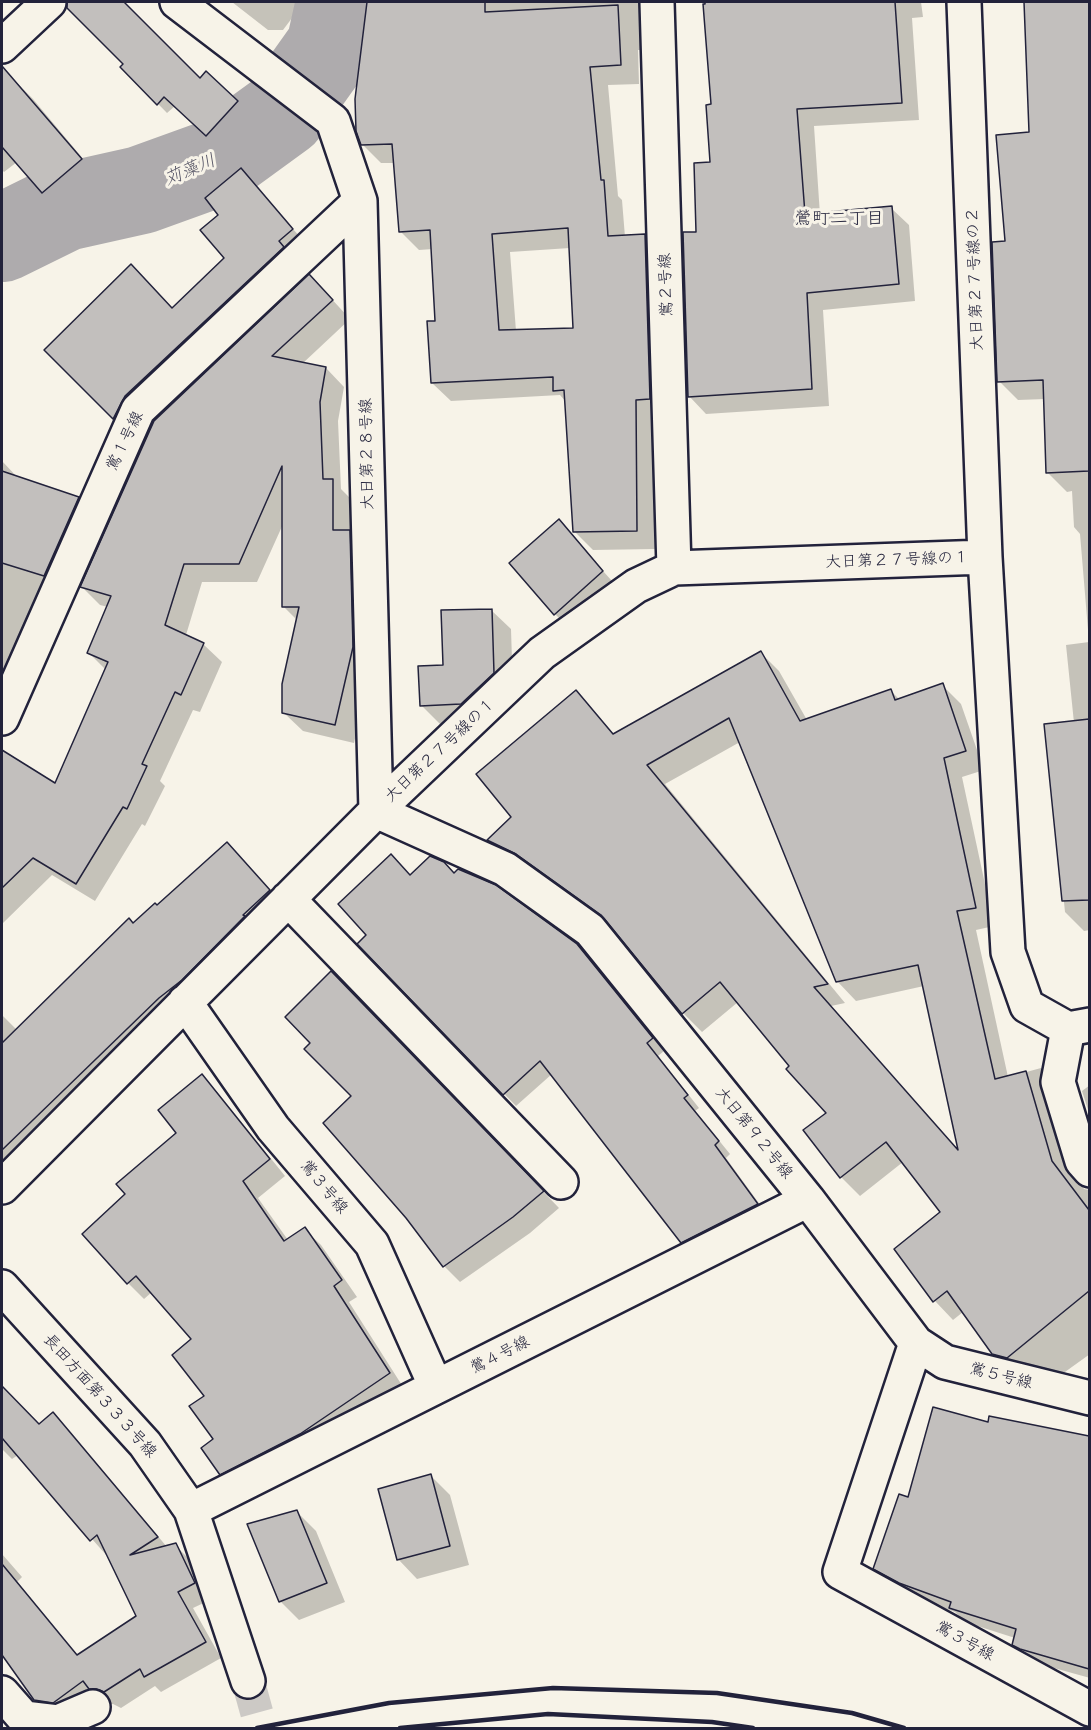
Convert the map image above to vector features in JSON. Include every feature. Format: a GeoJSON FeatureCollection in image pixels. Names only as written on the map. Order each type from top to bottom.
{"type":"FeatureCollection","features":[{"type":"Feature","properties":{"kind":"street"},"geometry":{"type":"LineString","coordinates":[[2,46],[48,2]]}},
{"type":"Feature","properties":{"kind":"street","name":"大日第２８号線"},"geometry":{"type":"LineString","coordinates":[[177,2],[333,122],[360,201],[376,811]]}},
{"type":"Feature","properties":{"kind":"street","name":"鴬２号線"},"geometry":{"type":"LineString","coordinates":[[657,2],[675,568]]}},
{"type":"Feature","properties":{"kind":"street","name":"大日第２７号線の２"},"geometry":{"type":"LineString","coordinates":[[964,2],[985,556]]}},
{"type":"Feature","properties":{"kind":"street","name":"鴬１号線"},"geometry":{"type":"LineString","coordinates":[[2,718],[138,410],[360,201]]}},
{"type":"Feature","properties":{"kind":"street","name":"大日第２７号線の１"},"geometry":{"type":"LineString","coordinates":[[2,1187],[376,811],[543,653],[636,586],[675,568],[985,556],[1008,952],[1027,1006],[1079,1027]]}},
{"type":"Feature","properties":{"kind":"street","name":"大日第９２号線"},"geometry":{"type":"LineString","coordinates":[[376,811],[505,869],[590,930],[808,1200],[916,1343]]}},
{"type":"Feature","properties":{"kind":"street"},"geometry":{"type":"LineString","coordinates":[[288,899],[561,1182]]}},
{"type":"Feature","properties":{"kind":"street","name":"鴬３号線"},"geometry":{"type":"LineString","coordinates":[[185,1002],[273,1128],[372,1244],[436,1387]]}},
{"type":"Feature","properties":{"kind":"street"},"geometry":{"type":"LineString","coordinates":[[1079,1027],[1058,1082],[1082,1161],[1089,1170]]}},
{"type":"Feature","properties":{"kind":"street","name":"鶯４号線"},"geometry":{"type":"LineString","coordinates":[[192,1510],[808,1200]]}},
{"type":"Feature","properties":{"kind":"street","name":"長田方面第３３３号線"},"geometry":{"type":"LineString","coordinates":[[2,1287],[145,1444],[192,1510],[228,1649],[248,1681]]}},
{"type":"Feature","properties":{"kind":"street","name":"鴬３号線"},"geometry":{"type":"LineString","coordinates":[[916,1343],[840,1572],[1089,1709]]}},
{"type":"Feature","properties":{"kind":"street","name":"鴬５号線"},"geometry":{"type":"LineString","coordinates":[[916,1343],[945,1362],[1089,1398]]}},
{"type":"Feature","properties":{"kind":"street"},"geometry":{"type":"LineString","coordinates":[[2,1693],[24,1718],[58,1722],[93,1707]]}},
{"type":"Feature","properties":{"kind":"building"},"geometry":{"type":"Polygon","coordinates":[[[67,2],[124,2],[200,78],[206,71],[238,101],[206,136],[164,97],[157,105],[120,67],[123,64],[67,8],[67,2]]]}},
{"type":"Feature","properties":{"kind":"building"},"geometry":{"type":"Polygon","coordinates":[[[367,2],[485,2],[485,12],[618,5],[621,65],[590,67],[601,180],[604,180],[608,236],[645,234],[650,399],[636,400],[637,531],[573,532],[564,390],[553,391],[553,377],[431,383],[427,321],[435,321],[430,230],[399,232],[392,144],[361,145],[356,131],[355,99],[367,2]],[[568,228],[492,234],[499,330],[573,328],[568,228]]]}},
{"type":"Feature","properties":{"kind":"building"},"geometry":{"type":"Polygon","coordinates":[[[705,2],[895,2],[902,103],[797,109],[805,214],[892,206],[899,284],[807,293],[812,389],[688,397],[683,232],[696,232],[694,163],[710,162],[706,105],[711,104],[703,4],[705,2]]]}},
{"type":"Feature","properties":{"kind":"building"},"geometry":{"type":"Polygon","coordinates":[[[1024,2],[1089,2],[1089,471],[1046,473],[1043,380],[997,382],[992,242],[1005,241],[996,135],[1029,132],[1024,2]]]}},
{"type":"Feature","properties":{"kind":"building"},"geometry":{"type":"Polygon","coordinates":[[[2,66],[82,159],[42,193],[2,147],[2,66]]]}},
{"type":"Feature","properties":{"kind":"building"},"geometry":{"type":"Polygon","coordinates":[[[241,168],[293,229],[279,241],[284,247],[125,396],[113,419],[44,350],[131,264],[172,308],[224,258],[200,230],[218,215],[205,198],[241,168]]]}},
{"type":"Feature","properties":{"kind":"building"},"geometry":{"type":"Polygon","coordinates":[[[309,274],[333,300],[272,356],[326,367],[320,402],[323,479],[333,479],[333,530],[350,530],[353,647],[335,725],[282,713],[282,684],[299,607],[282,607],[282,466],[239,564],[184,564],[165,625],[204,643],[181,695],[175,692],[142,764],[147,766],[127,809],[123,807],[76,884],[33,858],[2,888],[2,750],[55,783],[108,662],[87,653],[111,596],[80,587],[154,421],[309,274]]]}},
{"type":"Feature","properties":{"kind":"building"},"geometry":{"type":"Polygon","coordinates":[[[2,471],[79,497],[44,576],[2,563],[2,471]]]}},
{"type":"Feature","properties":{"kind":"building"},"geometry":{"type":"Polygon","coordinates":[[[559,519],[603,571],[554,615],[509,563],[559,519]]]}},
{"type":"Feature","properties":{"kind":"building"},"geometry":{"type":"Polygon","coordinates":[[[492,609],[494,673],[461,704],[420,706],[418,666],[443,665],[441,610],[492,609]]]}},
{"type":"Feature","properties":{"kind":"building"},"geometry":{"type":"Polygon","coordinates":[[[761,651],[800,721],[891,689],[895,700],[943,683],[966,751],[944,758],[976,908],[957,911],[995,1079],[1026,1071],[1052,1161],[1089,1210],[1089,1291],[1007,1358],[992,1354],[947,1291],[933,1302],[894,1249],[940,1212],[886,1142],[840,1178],[803,1130],[826,1113],[786,1069],[789,1066],[720,982],[682,1014],[601,915],[516,854],[487,840],[511,817],[476,774],[576,690],[613,734],[761,651]],[[729,718],[647,765],[828,984],[814,987],[958,1150],[918,965],[836,982],[729,718]]]}},
{"type":"Feature","properties":{"kind":"building"},"geometry":{"type":"Polygon","coordinates":[[[1089,719],[1089,900],[1062,901],[1044,724],[1089,719]]]}},
{"type":"Feature","properties":{"kind":"building"},"geometry":{"type":"Polygon","coordinates":[[[227,842],[270,890],[243,915],[245,916],[182,980],[159,998],[2,1150],[2,1043],[129,918],[133,923],[155,903],[157,905],[227,842]]]}},
{"type":"Feature","properties":{"kind":"building"},"geometry":{"type":"Polygon","coordinates":[[[391,854],[410,875],[430,856],[444,862],[454,873],[458,869],[496,885],[577,944],[653,1038],[647,1043],[688,1095],[684,1098],[719,1141],[715,1145],[758,1204],[681,1243],[540,1061],[503,1095],[357,944],[366,935],[338,904],[391,854]]]}},
{"type":"Feature","properties":{"kind":"building"},"geometry":{"type":"Polygon","coordinates":[[[331,971],[544,1191],[513,1217],[443,1267],[406,1218],[323,1123],[351,1096],[304,1049],[310,1043],[285,1017],[331,971]]]}},
{"type":"Feature","properties":{"kind":"building"},"geometry":{"type":"Polygon","coordinates":[[[202,1074],[270,1159],[243,1181],[284,1241],[305,1227],[342,1280],[334,1286],[390,1373],[300,1434],[220,1475],[201,1448],[213,1439],[189,1406],[204,1396],[172,1355],[191,1339],[136,1276],[127,1284],[82,1234],[125,1194],[116,1184],[176,1133],[158,1110],[202,1074]]]}},
{"type":"Feature","properties":{"kind":"building"},"geometry":{"type":"Polygon","coordinates":[[[2,1386],[39,1424],[53,1412],[158,1537],[130,1555],[176,1543],[195,1583],[178,1592],[206,1642],[144,1677],[140,1669],[104,1692],[89,1689],[83,1681],[53,1703],[34,1700],[2,1655],[2,1564],[77,1655],[136,1616],[97,1535],[90,1541],[2,1438],[2,1386]]]}},
{"type":"Feature","properties":{"kind":"building"},"geometry":{"type":"Polygon","coordinates":[[[933,1407],[988,1422],[989,1416],[1089,1436],[1089,1669],[1020,1649],[1012,1645],[1016,1629],[949,1608],[951,1602],[899,1583],[873,1569],[899,1494],[908,1497],[933,1407]]]}},
{"type":"Feature","properties":{"kind":"building"},"geometry":{"type":"Polygon","coordinates":[[[431,1474],[450,1546],[397,1560],[378,1489],[431,1474]]]}},
{"type":"Feature","properties":{"kind":"building"},"geometry":{"type":"Polygon","coordinates":[[[297,1510],[327,1583],[279,1602],[247,1524],[297,1510]]]}},
{"type":"Feature","properties":{"kind":"waterway","name":"苅藻川"},"geometry":{"type":"LineString","coordinates":[[2,238],[65,207],[141,190],[213,164],[283,113],[330,47],[340,2]]}},
{"type":"Feature","properties":{"kind":"tunnel"},"geometry":{"type":"LineString","coordinates":[[248,1681],[261,1728]]}},
{"type":"Feature","properties":{"kind":"railway"},"geometry":{"type":"LineString","coordinates":[[257,1728],[389,1703],[553,1688],[717,1693],[852,1713],[904,1728]]}},
{"type":"Feature","properties":{"kind":"railway"},"geometry":{"type":"LineString","coordinates":[[400,1728],[548,1714],[712,1722],[753,1728]]}},
{"type":"Feature","properties":{"kind":"district","name":"鶯町二丁目"},"geometry":{"type":"Point","coordinates":[839,219]}}]}
